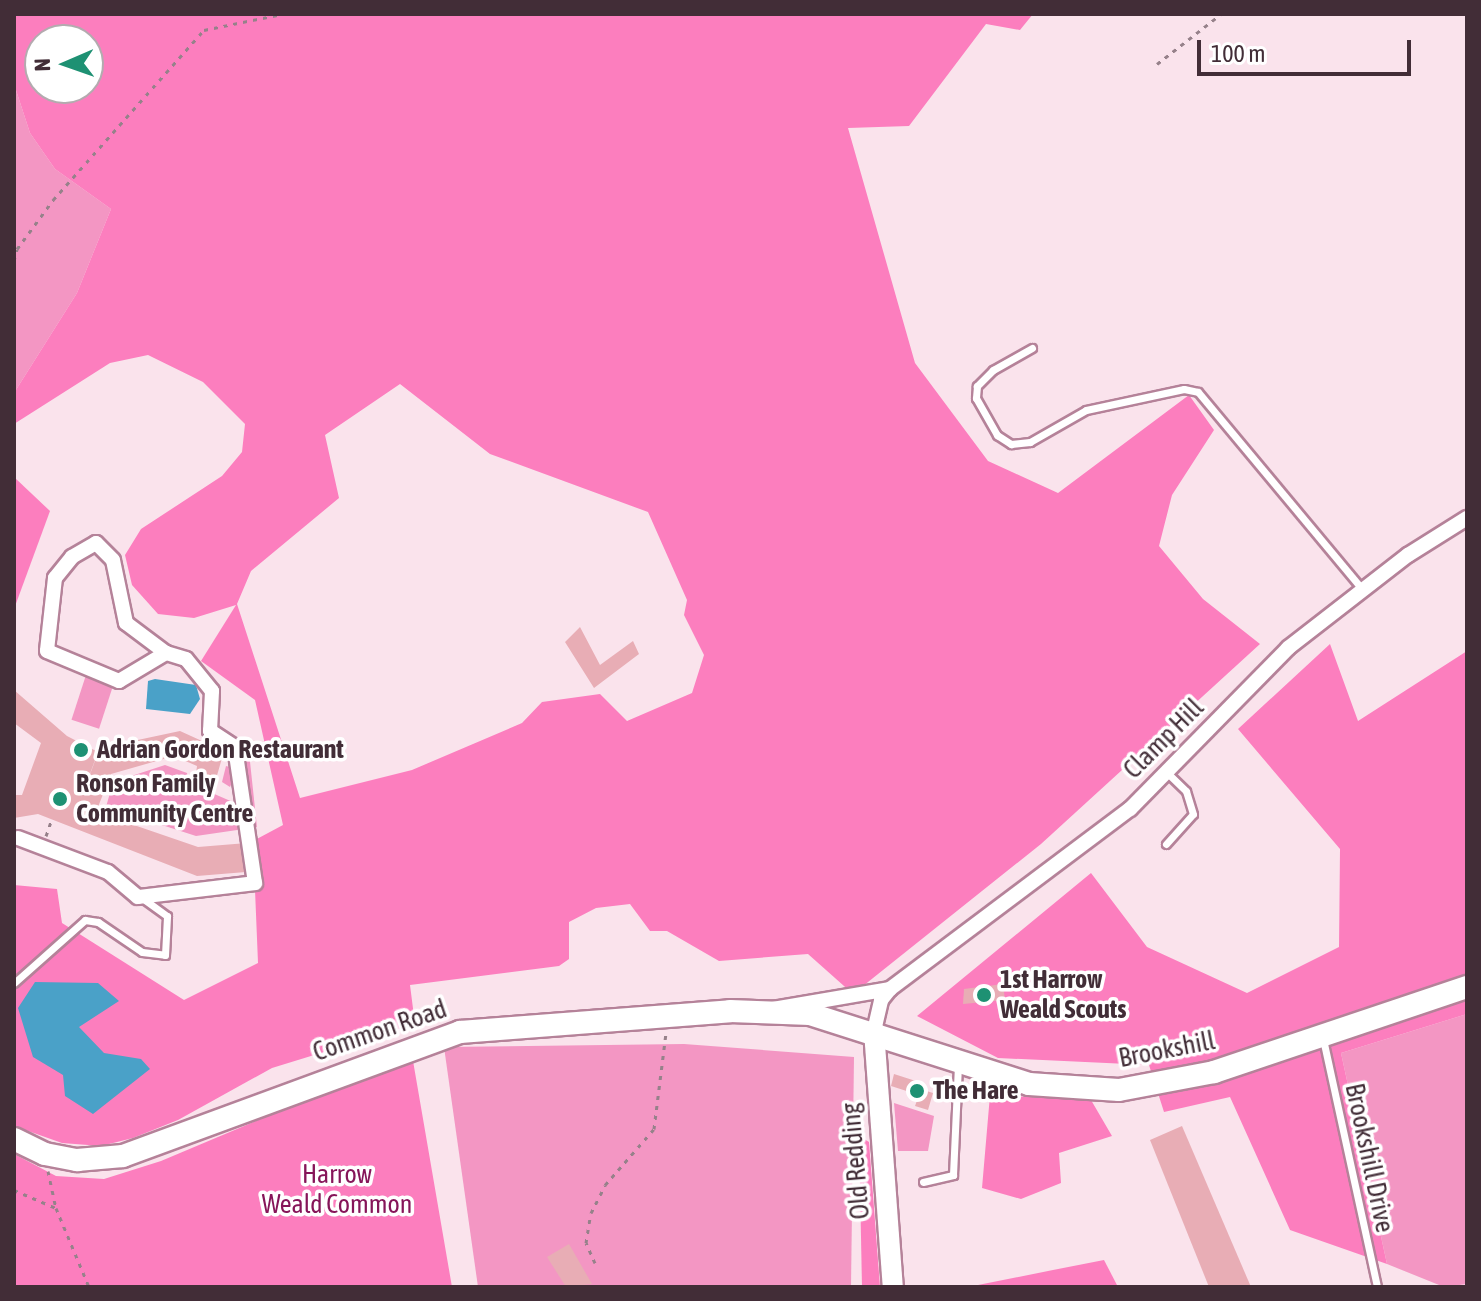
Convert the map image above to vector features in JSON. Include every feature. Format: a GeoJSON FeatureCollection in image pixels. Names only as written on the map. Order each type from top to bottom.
{"type":"FeatureCollection","features":[{"type":"Feature","properties":{"kind":"main road","name":"Brookshill"},"geometry":{"type":"LineString","coordinates":[[874,1031],[1029,1084],[1119,1090],[1214,1072],[1467,987]]}},
{"type":"Feature","properties":{"kind":"main road","name":"Common Road"},"geometry":{"type":"LineString","coordinates":[[14,1139],[45,1154],[77,1160],[123,1156],[460,1032],[769,1010],[874,1031]]}},
{"type":"Feature","properties":{"kind":"street","name":"Clamp Hill"},"geometry":{"type":"LineString","coordinates":[[769,1010],[890,989],[1130,809],[1288,648],[1363,590],[1467,518]]}},
{"type":"Feature","properties":{"kind":"street"},"geometry":{"type":"LineString","coordinates":[[16,838],[108,872],[138,897],[255,883],[235,747],[210,731],[212,691],[186,659],[166,653],[126,623],[113,560],[96,543],[72,557],[55,578],[47,651],[119,681],[166,653]]}},
{"type":"Feature","properties":{"kind":"street"},"geometry":{"type":"LineString","coordinates":[[874,1031],[881,1000],[890,989]]}},
{"type":"Feature","properties":{"kind":"street","name":"Old Redding"},"geometry":{"type":"LineString","coordinates":[[874,1031],[893,1287]]}},
{"type":"Feature","properties":{"kind":"lane"},"geometry":{"type":"LineString","coordinates":[[1032,348],[993,370],[977,386],[976,398],[997,435],[1011,444],[1030,442],[1086,410],[1184,389],[1198,392],[1363,590]]}},
{"type":"Feature","properties":{"kind":"lane"},"geometry":{"type":"LineString","coordinates":[[1166,772],[1186,791],[1193,814],[1166,844]]}},
{"type":"Feature","properties":{"kind":"lane"},"geometry":{"type":"LineString","coordinates":[[14,983],[85,920],[98,922],[142,952],[165,955],[167,916],[160,906],[138,897]]}},
{"type":"Feature","properties":{"kind":"lane","name":"Brookshill Drive"},"geometry":{"type":"LineString","coordinates":[[1323,1037],[1377,1287]]}},
{"type":"Feature","properties":{"kind":"lane"},"geometry":{"type":"LineString","coordinates":[[923,1182],[953,1175],[959,1059]]}},
{"type":"Feature","properties":{"kind":"path"},"geometry":{"type":"LineString","coordinates":[[14,261],[17,249],[53,200],[204,30],[282,14]]}},
{"type":"Feature","properties":{"kind":"path"},"geometry":{"type":"LineString","coordinates":[[1157,64],[1221,14]]}},
{"type":"Feature","properties":{"kind":"path"},"geometry":{"type":"LineString","coordinates":[[595,1263],[586,1243],[591,1213],[605,1185],[654,1129],[667,1018]]}},
{"type":"Feature","properties":{"kind":"path"},"geometry":{"type":"LineString","coordinates":[[45,1154],[56,1208],[89,1287]]}},
{"type":"Feature","properties":{"kind":"path"},"geometry":{"type":"LineString","coordinates":[[14,1190],[56,1208]]}},
{"type":"Feature","properties":{"kind":"shaded area"},"geometry":{"type":"Polygon","coordinates":[[[14,84],[30,133],[55,169],[111,209],[77,293],[14,393],[14,84]]]}},
{"type":"Feature","properties":{"kind":"shaded area"},"geometry":{"type":"Polygon","coordinates":[[[86,675],[114,684],[99,729],[71,720],[86,675]]]}},
{"type":"Feature","properties":{"kind":"shaded area"},"geometry":{"type":"Polygon","coordinates":[[[248,743],[257,827],[196,836],[106,807],[113,782],[165,765],[187,773],[189,783],[242,806],[237,771],[230,787],[222,782],[226,766],[237,769],[235,747],[248,743]]]}},
{"type":"Feature","properties":{"kind":"shaded area"},"geometry":{"type":"Polygon","coordinates":[[[1467,1014],[1467,1284],[1444,1287],[1387,1264],[1341,1053],[1467,1014]]]}},
{"type":"Feature","properties":{"kind":"shaded area"},"geometry":{"type":"Polygon","coordinates":[[[684,1044],[854,1057],[851,1287],[478,1287],[444,1047],[684,1044]]]}},
{"type":"Feature","properties":{"kind":"shaded area"},"geometry":{"type":"Polygon","coordinates":[[[894,1103],[934,1116],[928,1151],[898,1151],[894,1103]]]}},
{"type":"Feature","properties":{"kind":"green space"},"geometry":{"type":"Polygon","coordinates":[[[14,14],[1033,14],[1020,30],[986,24],[909,126],[848,128],[915,363],[988,461],[1058,493],[1189,395],[1214,430],[1172,495],[1159,546],[1203,599],[1260,644],[1041,844],[853,994],[808,954],[719,961],[667,931],[650,931],[630,904],[596,908],[569,922],[569,959],[559,966],[410,985],[415,1024],[272,1068],[178,1120],[133,1138],[101,1146],[62,1143],[14,1126],[14,885],[57,889],[62,923],[184,1000],[258,963],[253,841],[283,825],[255,700],[201,661],[236,605],[194,618],[158,614],[132,585],[125,555],[141,529],[222,476],[242,452],[245,424],[203,382],[148,355],[110,363],[14,424],[14,393],[77,293],[111,209],[55,169],[30,133],[14,84],[14,14]],[[400,384],[325,435],[339,498],[251,571],[237,604],[300,798],[412,770],[522,723],[542,702],[600,694],[627,721],[692,693],[704,655],[684,615],[687,600],[648,512],[490,454],[400,384]]]}},
{"type":"Feature","properties":{"kind":"green space"},"geometry":{"type":"Polygon","coordinates":[[[14,477],[50,511],[14,609],[14,477]]]}},
{"type":"Feature","properties":{"kind":"green space"},"geometry":{"type":"Polygon","coordinates":[[[1330,644],[1358,721],[1467,651],[1467,1014],[1341,1053],[1387,1264],[1290,1230],[1230,1097],[1164,1112],[1149,1065],[998,1058],[917,1016],[1091,873],[1147,947],[1247,993],[1339,947],[1340,849],[1238,729],[1330,644]]]}},
{"type":"Feature","properties":{"kind":"green space","name":"Harrow Weald Common"},"geometry":{"type":"Polygon","coordinates":[[[412,1055],[452,1287],[14,1287],[14,1154],[56,1176],[104,1179],[161,1161],[412,1055]]]}},
{"type":"Feature","properties":{"kind":"green space"},"geometry":{"type":"Polygon","coordinates":[[[990,1095],[1091,1100],[1112,1136],[1059,1153],[1061,1183],[1021,1199],[982,1188],[990,1095]]]}},
{"type":"Feature","properties":{"kind":"green space"},"geometry":{"type":"Polygon","coordinates":[[[859,1136],[869,1142],[880,1287],[862,1287],[859,1136]]]}},
{"type":"Feature","properties":{"kind":"green space"},"geometry":{"type":"Polygon","coordinates":[[[1104,1260],[1118,1287],[968,1287],[1053,1270],[1104,1260]]]}},
{"type":"Feature","properties":{"kind":"water"},"geometry":{"type":"Polygon","coordinates":[[[155,679],[196,685],[200,699],[190,714],[146,709],[148,681],[155,679]]]}},
{"type":"Feature","properties":{"kind":"water"},"geometry":{"type":"Polygon","coordinates":[[[35,982],[98,983],[119,1001],[79,1027],[104,1053],[141,1059],[150,1069],[93,1114],[65,1096],[63,1075],[33,1057],[18,1008],[35,982]]]}},
{"type":"Feature","properties":{"kind":"building"},"geometry":{"type":"Polygon","coordinates":[[[580,627],[600,665],[633,641],[639,654],[594,688],[565,642],[580,627]]]}},
{"type":"Feature","properties":{"kind":"building"},"geometry":{"type":"Polygon","coordinates":[[[14,690],[67,736],[98,752],[81,798],[100,748],[180,731],[224,751],[216,779],[196,774],[197,766],[174,756],[111,774],[96,812],[198,847],[247,843],[246,872],[197,876],[38,814],[14,818],[14,795],[22,795],[41,743],[14,723],[14,690]]]}},
{"type":"Feature","properties":{"kind":"building","name":"1st Harrow Weald Scouts"},"geometry":{"type":"Polygon","coordinates":[[[1003,984],[1005,1000],[963,1004],[964,989],[1003,984]]]}},
{"type":"Feature","properties":{"kind":"building","name":"The Hare"},"geometry":{"type":"Polygon","coordinates":[[[894,1074],[922,1083],[920,1089],[933,1093],[928,1110],[915,1106],[919,1095],[891,1086],[894,1074]]]}},
{"type":"Feature","properties":{"kind":"building"},"geometry":{"type":"Polygon","coordinates":[[[1182,1126],[1251,1287],[1209,1287],[1150,1140],[1182,1126]]]}},
{"type":"Feature","properties":{"kind":"building"},"geometry":{"type":"Polygon","coordinates":[[[569,1244],[592,1284],[566,1287],[547,1257],[569,1244]]]}},
{"type":"Feature","properties":{"kind":"place","name":"Adrian Gordon Restaurant"},"geometry":{"type":"Point","coordinates":[81,750]}},
{"type":"Feature","properties":{"kind":"place","name":"Ronson Family Community Centre"},"geometry":{"type":"Point","coordinates":[60,799]}},
{"type":"Feature","properties":{"kind":"place","name":"1st Harrow Weald Scouts"},"geometry":{"type":"Point","coordinates":[984,995]}},
{"type":"Feature","properties":{"kind":"place","name":"The Hare"},"geometry":{"type":"Point","coordinates":[917,1091]}}]}
